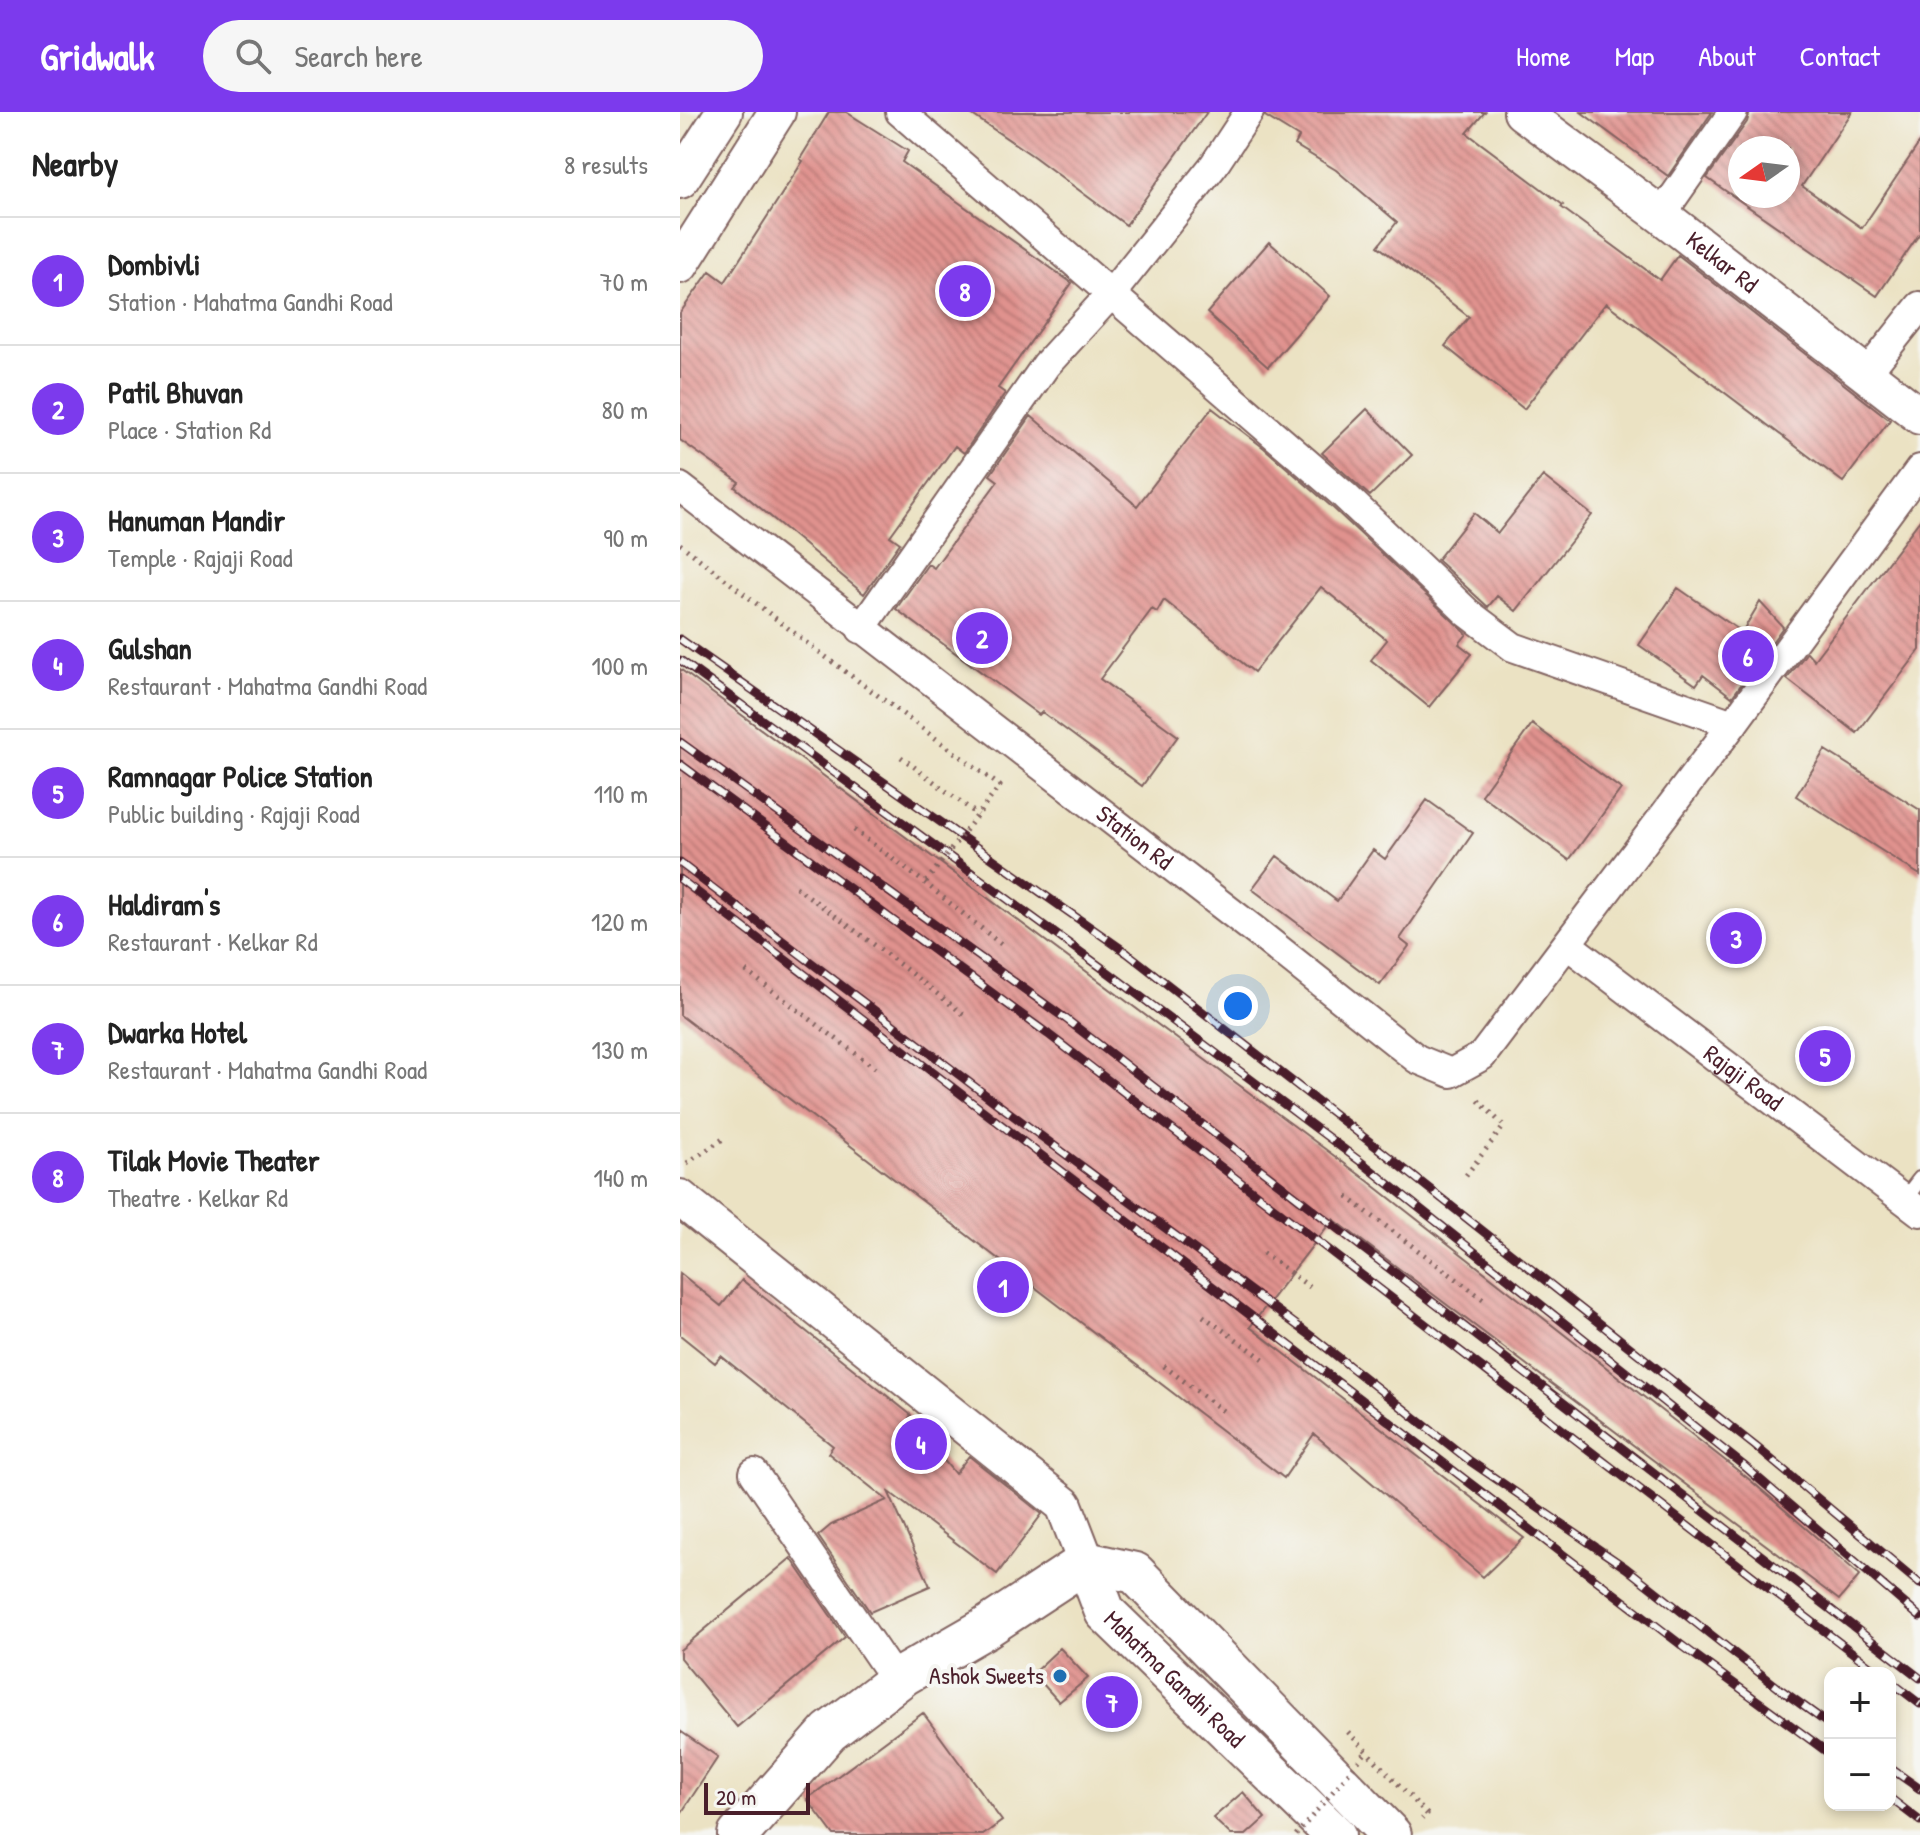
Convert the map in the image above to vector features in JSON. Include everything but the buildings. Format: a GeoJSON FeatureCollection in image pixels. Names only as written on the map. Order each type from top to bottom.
{"type":"FeatureCollection","features":[{"type":"Feature","properties":{"kind":"main road"},"geometry":{"type":"LineString","coordinates":[[738,1835],[829,1732],[896,1681],[984,1629],[1086,1562],[1135,1573],[1391,1835]]}},
{"type":"Feature","properties":{"kind":"main road","name":"Mahatma Gandhi Road"},"geometry":{"type":"LineString","coordinates":[[1086,1562],[1105,1612],[1335,1835]]}},
{"type":"Feature","properties":{"kind":"street"},"geometry":{"type":"LineString","coordinates":[[680,180],[724,112]]}},
{"type":"Feature","properties":{"kind":"street"},"geometry":{"type":"LineString","coordinates":[[680,265],[777,112]]}},
{"type":"Feature","properties":{"kind":"street"},"geometry":{"type":"LineString","coordinates":[[900,112],[1344,495],[1468,613],[1513,647],[1733,724]]}},
{"type":"Feature","properties":{"kind":"street"},"geometry":{"type":"LineString","coordinates":[[861,629],[1046,365],[1111,294],[1214,165],[1249,112]]}},
{"type":"Feature","properties":{"kind":"street","name":"Kelkar Rd"},"geometry":{"type":"LineString","coordinates":[[1522,112],[1661,215],[1920,416]]}},
{"type":"Feature","properties":{"kind":"street"},"geometry":{"type":"LineString","coordinates":[[1661,215],[1733,112]]}},
{"type":"Feature","properties":{"kind":"street"},"geometry":{"type":"LineString","coordinates":[[1866,374],[1920,306]]}},
{"type":"Feature","properties":{"kind":"street"},"geometry":{"type":"LineString","coordinates":[[1451,1073],[1482,1056],[1733,724],[1920,469]]}},
{"type":"Feature","properties":{"kind":"street","name":"Station Rd"},"geometry":{"type":"LineString","coordinates":[[680,487],[1417,1059],[1451,1073]]}},
{"type":"Feature","properties":{"kind":"street","name":"Rajaji Road"},"geometry":{"type":"LineString","coordinates":[[1568,945],[1915,1197]]}},
{"type":"Feature","properties":{"kind":"street","name":"Mahatma Gandhi Road"},"geometry":{"type":"LineString","coordinates":[[680,1198],[1064,1505],[1086,1562]]}},
{"type":"Feature","properties":{"kind":"street"},"geometry":{"type":"LineString","coordinates":[[754,1473],[896,1681]]}},
{"type":"Feature","properties":{"kind":"path"},"geometry":{"type":"LineString","coordinates":[[680,544],[1000,786],[925,883]]}},
{"type":"Feature","properties":{"kind":"path"},"geometry":{"type":"LineString","coordinates":[[901,757],[978,815]]}},
{"type":"Feature","properties":{"kind":"path"},"geometry":{"type":"LineString","coordinates":[[854,830],[1002,945]]}},
{"type":"Feature","properties":{"kind":"path"},"geometry":{"type":"LineString","coordinates":[[796,887],[967,1017]]}},
{"type":"Feature","properties":{"kind":"path"},"geometry":{"type":"LineString","coordinates":[[746,971],[875,1068]]}},
{"type":"Feature","properties":{"kind":"path"},"geometry":{"type":"LineString","coordinates":[[1451,1073],[1504,1126],[1466,1175]]}},
{"type":"Feature","properties":{"kind":"path"},"geometry":{"type":"LineString","coordinates":[[680,1168],[726,1137]]}},
{"type":"Feature","properties":{"kind":"path"},"geometry":{"type":"LineString","coordinates":[[1347,1197],[1487,1302]]}},
{"type":"Feature","properties":{"kind":"path"},"geometry":{"type":"LineString","coordinates":[[1263,1253],[1314,1290]]}},
{"type":"Feature","properties":{"kind":"path"},"geometry":{"type":"LineString","coordinates":[[1203,1316],[1265,1360]]}},
{"type":"Feature","properties":{"kind":"path"},"geometry":{"type":"LineString","coordinates":[[1164,1366],[1227,1414]]}},
{"type":"Feature","properties":{"kind":"path"},"geometry":{"type":"LineString","coordinates":[[1296,1835],[1368,1750],[1427,1814]]}},
{"type":"Feature","properties":{"kind":"railway"},"geometry":{"type":"LineString","coordinates":[[680,639],[1127,953],[1755,1446],[1920,1584]]}},
{"type":"Feature","properties":{"kind":"railway"},"geometry":{"type":"LineString","coordinates":[[680,660],[1109,973],[1365,1165],[1743,1465],[1920,1617]]}},
{"type":"Feature","properties":{"kind":"railway"},"geometry":{"type":"LineString","coordinates":[[680,742],[1066,1019],[1920,1678]]}},
{"type":"Feature","properties":{"kind":"railway"},"geometry":{"type":"LineString","coordinates":[[680,764],[1048,1034],[1871,1667]]}},
{"type":"Feature","properties":{"kind":"railway"},"geometry":{"type":"LineString","coordinates":[[680,863],[1314,1338],[1470,1461],[1626,1568],[1824,1721]]}},
{"type":"Feature","properties":{"kind":"railway"},"geometry":{"type":"LineString","coordinates":[[680,879],[1684,1647],[1824,1750]]}},
{"type":"Feature","properties":{"kind":"railway"},"geometry":{"type":"LineString","coordinates":[[1896,1686],[1920,1704]]}},
{"type":"Feature","properties":{"kind":"railway"},"geometry":{"type":"LineString","coordinates":[[1896,1772],[1920,1789]]}},
{"type":"Feature","properties":{"kind":"railway"},"geometry":{"type":"LineString","coordinates":[[1896,1803],[1920,1821]]}},
{"type":"Feature","properties":{"kind":"place","name":"Tilak Movie Theater"},"geometry":{"type":"Point","coordinates":[965,291]}},
{"type":"Feature","properties":{"kind":"place","name":"Patil Bhuvan"},"geometry":{"type":"Point","coordinates":[982,638]}},
{"type":"Feature","properties":{"kind":"place","name":"Haldiram's"},"geometry":{"type":"Point","coordinates":[1748,656]}},
{"type":"Feature","properties":{"kind":"place","name":"Hanuman Mandir"},"geometry":{"type":"Point","coordinates":[1736,938]}},
{"type":"Feature","properties":{"kind":"place","name":"Ramnagar Police Station"},"geometry":{"type":"Point","coordinates":[1825,1056]}},
{"type":"Feature","properties":{"kind":"place","name":"Dombivli"},"geometry":{"type":"Point","coordinates":[1003,1287]}},
{"type":"Feature","properties":{"kind":"place","name":"Gulshan"},"geometry":{"type":"Point","coordinates":[921,1444]}},
{"type":"Feature","properties":{"kind":"place","name":"Ashok Sweets"},"geometry":{"type":"Point","coordinates":[1060,1676]}},
{"type":"Feature","properties":{"kind":"place","name":"Dwarka Hotel"},"geometry":{"type":"Point","coordinates":[1112,1702]}}]}
